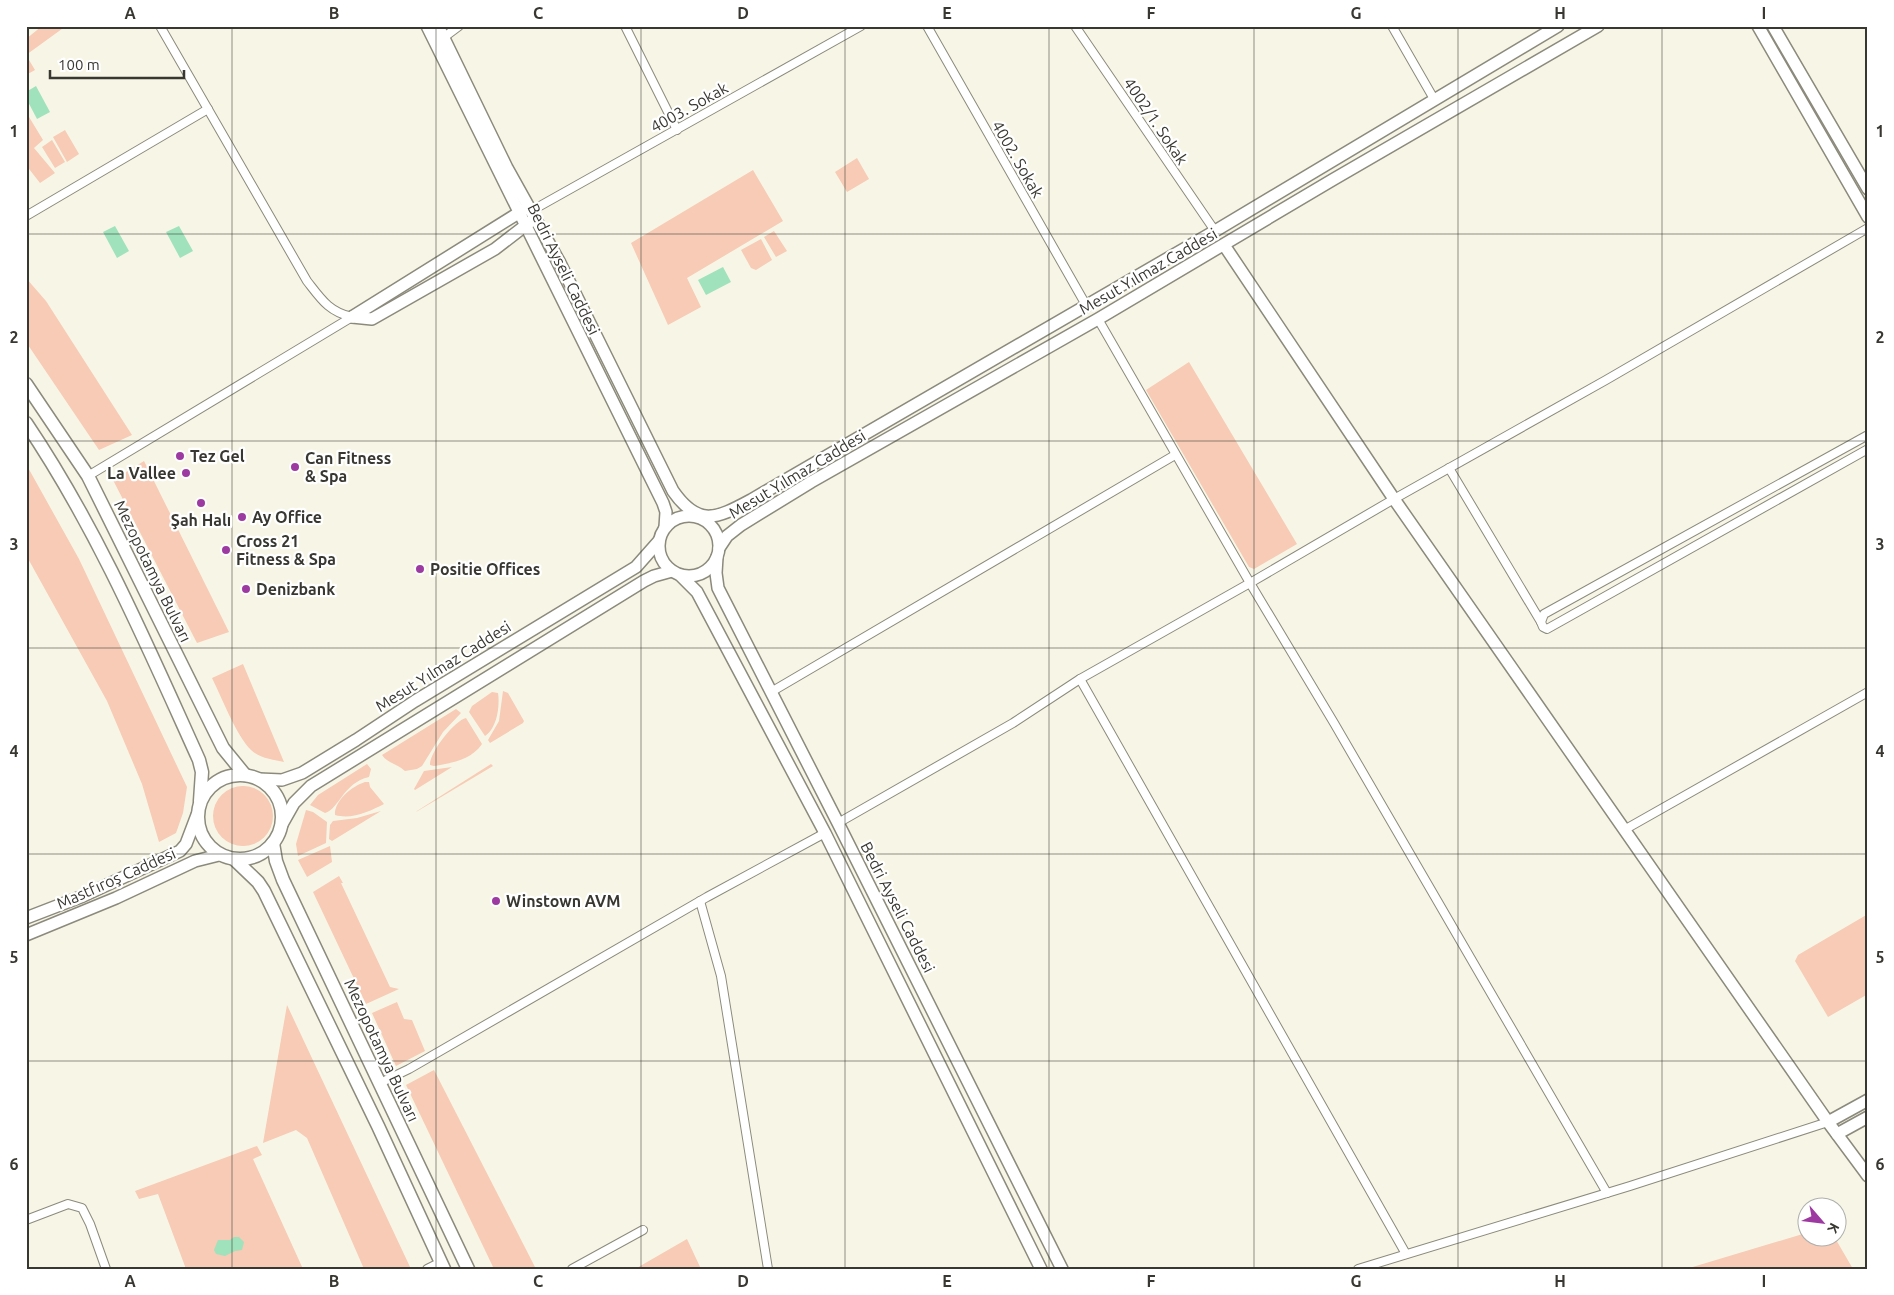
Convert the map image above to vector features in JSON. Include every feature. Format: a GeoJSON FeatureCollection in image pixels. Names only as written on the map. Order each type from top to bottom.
{"type":"FeatureCollection","features":[{"type":"Feature","properties":{"kind":"main road","name":"Bedri Ayseli Caddesi"},"geometry":{"type":"LineString","coordinates":[[427,26],[518,213],[664,503],[666,512],[665,527]]}},
{"type":"Feature","properties":{"kind":"main road","name":"Bedri Ayseli Caddesi"},"geometry":{"type":"LineString","coordinates":[[438,26],[507,168],[560,263],[673,491],[683,506],[697,516]]}},
{"type":"Feature","properties":{"kind":"main road","name":"Mesut Yılmaz Caddesi"},"geometry":{"type":"LineString","coordinates":[[697,516],[716,516],[728,513],[1215,231],[1558,26]]}},
{"type":"Feature","properties":{"kind":"main road","name":"Mesut Yılmaz Caddesi"},"geometry":{"type":"LineString","coordinates":[[718,553],[727,536],[741,525],[811,482],[1098,319],[1598,26]]}},
{"type":"Feature","properties":{"kind":"main road"},"geometry":{"type":"LineString","coordinates":[[1758,26],[1868,218]]}},
{"type":"Feature","properties":{"kind":"main road"},"geometry":{"type":"LineString","coordinates":[[1772,26],[1868,189]]}},
{"type":"Feature","properties":{"kind":"main road"},"geometry":{"type":"LineString","coordinates":[[352,317],[518,213],[532,212]]}},
{"type":"Feature","properties":{"kind":"main road"},"geometry":{"type":"LineString","coordinates":[[352,317],[372,319],[495,249],[524,225],[532,212]]}},
{"type":"Feature","properties":{"kind":"main road"},"geometry":{"type":"LineString","coordinates":[[1224,245],[1394,499],[1828,1122],[1868,1176]]}},
{"type":"Feature","properties":{"kind":"main road","name":"Mezopotamya Bulvarı"},"geometry":{"type":"LineString","coordinates":[[26,384],[88,476],[223,748],[245,775]]}},
{"type":"Feature","properties":{"kind":"main road"},"geometry":{"type":"LineString","coordinates":[[26,423],[57,470],[88,525],[144,637],[199,760],[202,772],[197,815],[198,827],[202,838],[210,848],[220,855],[235,860],[244,860],[256,857],[268,850],[281,826],[282,812],[278,799],[270,787],[259,779],[245,775],[231,775],[218,780],[207,789],[200,801]]}},
{"type":"Feature","properties":{"kind":"main road"},"geometry":{"type":"LineString","coordinates":[[697,516],[711,525],[715,531],[718,553],[712,565],[698,575],[689,576],[676,573],[665,565],[660,557],[659,541],[665,527],[676,518],[697,516]]}},
{"type":"Feature","properties":{"kind":"main road","name":"Mesut Yılmaz Caddesi"},"geometry":{"type":"LineString","coordinates":[[259,779],[282,780],[302,773],[415,701],[636,567],[659,541]]}},
{"type":"Feature","properties":{"kind":"main road","name":"Bedri Ayseli Caddesi"},"geometry":{"type":"LineString","coordinates":[[718,553],[716,572],[718,588],[1062,1269]]}},
{"type":"Feature","properties":{"kind":"main road","name":"Bedri Ayseli Caddesi"},"geometry":{"type":"LineString","coordinates":[[676,573],[697,592],[825,833],[1041,1269]]}},
{"type":"Feature","properties":{"kind":"main road","name":"Mesut Yılmaz Caddesi"},"geometry":{"type":"LineString","coordinates":[[281,826],[294,803],[311,786],[644,581],[654,576],[676,573]]}},
{"type":"Feature","properties":{"kind":"main road","name":"Mastfıroş Caddesi"},"geometry":{"type":"LineString","coordinates":[[26,918],[83,896],[180,851],[186,844],[197,815]]}},
{"type":"Feature","properties":{"kind":"main road","name":"Mezopotamya Bulvarı"},"geometry":{"type":"LineString","coordinates":[[273,843],[276,862],[283,880],[468,1269]]}},
{"type":"Feature","properties":{"kind":"main road","name":"Mastfıroş Caddesi"},"geometry":{"type":"LineString","coordinates":[[26,935],[122,896],[196,860],[220,855]]}},
{"type":"Feature","properties":{"kind":"main road"},"geometry":{"type":"LineString","coordinates":[[235,860],[258,882],[264,891],[378,1126],[442,1266]]}},
{"type":"Feature","properties":{"kind":"main road"},"geometry":{"type":"LineString","coordinates":[[1828,1122],[1868,1100]]}},
{"type":"Feature","properties":{"kind":"main road"},"geometry":{"type":"LineString","coordinates":[[1837,1134],[1868,1117]]}},
{"type":"Feature","properties":{"kind":"street"},"geometry":{"type":"LineString","coordinates":[[160,26],[307,281],[325,304],[339,314],[352,317]]}},
{"type":"Feature","properties":{"kind":"street"},"geometry":{"type":"LineString","coordinates":[[443,38],[459,26]]}},
{"type":"Feature","properties":{"kind":"street"},"geometry":{"type":"LineString","coordinates":[[625,26],[677,130]]}},
{"type":"Feature","properties":{"kind":"street","name":"4003. Sokak"},"geometry":{"type":"LineString","coordinates":[[532,212],[861,26]]}},
{"type":"Feature","properties":{"kind":"street","name":"4002. Sokak"},"geometry":{"type":"LineString","coordinates":[[927,26],[1086,305]]}},
{"type":"Feature","properties":{"kind":"street","name":"4002/1. Sokak"},"geometry":{"type":"LineString","coordinates":[[1075,26],[1215,231]]}},
{"type":"Feature","properties":{"kind":"street"},"geometry":{"type":"LineString","coordinates":[[1392,26],[1434,99]]}},
{"type":"Feature","properties":{"kind":"street"},"geometry":{"type":"LineString","coordinates":[[26,216],[208,110]]}},
{"type":"Feature","properties":{"kind":"street"},"geometry":{"type":"LineString","coordinates":[[838,823],[1013,723],[1080,679],[1250,584],[1394,499],[1598,385],[1868,228]]}},
{"type":"Feature","properties":{"kind":"street"},"geometry":{"type":"LineString","coordinates":[[88,476],[352,317]]}},
{"type":"Feature","properties":{"kind":"street"},"geometry":{"type":"LineString","coordinates":[[1098,319],[1250,584],[1338,731],[1607,1193]]}},
{"type":"Feature","properties":{"kind":"street"},"geometry":{"type":"LineString","coordinates":[[1541,622],[1544,614],[1868,435]]}},
{"type":"Feature","properties":{"kind":"street"},"geometry":{"type":"LineString","coordinates":[[1449,468],[1543,627],[1547,629],[1868,450]]}},
{"type":"Feature","properties":{"kind":"street"},"geometry":{"type":"LineString","coordinates":[[771,692],[1175,455]]}},
{"type":"Feature","properties":{"kind":"street"},"geometry":{"type":"LineString","coordinates":[[1080,679],[1406,1254]]}},
{"type":"Feature","properties":{"kind":"street"},"geometry":{"type":"LineString","coordinates":[[1624,830],[1868,692]]}},
{"type":"Feature","properties":{"kind":"street"},"geometry":{"type":"LineString","coordinates":[[380,1083],[409,1069],[700,901],[825,833]]}},
{"type":"Feature","properties":{"kind":"street"},"geometry":{"type":"LineString","coordinates":[[700,901],[721,976],[768,1269]]}},
{"type":"Feature","properties":{"kind":"street"},"geometry":{"type":"LineString","coordinates":[[1358,1269],[1607,1193],[1828,1122]]}},
{"type":"Feature","properties":{"kind":"street"},"geometry":{"type":"LineString","coordinates":[[26,1220],[68,1204],[82,1208],[90,1224],[106,1269]]}},
{"type":"Feature","properties":{"kind":"street"},"geometry":{"type":"LineString","coordinates":[[572,1269],[643,1230]]}},
{"type":"Feature","properties":{"kind":"street"},"geometry":{"type":"LineString","coordinates":[[428,1269],[442,1266]]}},
{"type":"Feature","properties":{"kind":"shaded area"},"geometry":{"type":"Polygon","coordinates":[[[42,26],[66,26],[26,55],[26,39],[42,26]]]}},
{"type":"Feature","properties":{"kind":"shaded area"},"geometry":{"type":"Polygon","coordinates":[[[26,55],[35,70],[26,75],[26,55]]]}},
{"type":"Feature","properties":{"kind":"shaded area"},"geometry":{"type":"Polygon","coordinates":[[[36,86],[50,112],[37,119],[26,98],[26,92],[36,86]]]}},
{"type":"Feature","properties":{"kind":"shaded area"},"geometry":{"type":"Polygon","coordinates":[[[26,112],[43,140],[34,148],[55,173],[40,183],[26,165],[26,112]]]}},
{"type":"Feature","properties":{"kind":"shaded area"},"geometry":{"type":"Polygon","coordinates":[[[65,130],[79,154],[67,162],[53,137],[65,130]]]}},
{"type":"Feature","properties":{"kind":"shaded area"},"geometry":{"type":"Polygon","coordinates":[[[52,140],[65,162],[55,168],[42,147],[52,140]]]}},
{"type":"Feature","properties":{"kind":"shaded area"},"geometry":{"type":"Polygon","coordinates":[[[857,158],[869,179],[847,192],[835,172],[857,158]]]}},
{"type":"Feature","properties":{"kind":"shaded area"},"geometry":{"type":"Polygon","coordinates":[[[753,170],[783,221],[687,278],[701,307],[668,325],[631,243],[753,170]]]}},
{"type":"Feature","properties":{"kind":"shaded area"},"geometry":{"type":"Polygon","coordinates":[[[115,226],[129,251],[117,258],[103,232],[115,226]]]}},
{"type":"Feature","properties":{"kind":"shaded area"},"geometry":{"type":"Polygon","coordinates":[[[179,226],[193,251],[180,258],[166,232],[179,226]]]}},
{"type":"Feature","properties":{"kind":"shaded area"},"geometry":{"type":"Polygon","coordinates":[[[774,231],[787,251],[776,257],[764,237],[774,231]]]}},
{"type":"Feature","properties":{"kind":"shaded area"},"geometry":{"type":"Polygon","coordinates":[[[761,239],[772,260],[756,270],[751,268],[741,250],[761,239]]]}},
{"type":"Feature","properties":{"kind":"shaded area"},"geometry":{"type":"Polygon","coordinates":[[[723,267],[731,282],[706,295],[698,280],[723,267]]]}},
{"type":"Feature","properties":{"kind":"shaded area"},"geometry":{"type":"Polygon","coordinates":[[[26,278],[46,301],[132,435],[99,450],[26,342],[26,278]]]}},
{"type":"Feature","properties":{"kind":"shaded area"},"geometry":{"type":"Polygon","coordinates":[[[1189,362],[1297,544],[1254,569],[1249,567],[1146,390],[1189,362]]]}},
{"type":"Feature","properties":{"kind":"shaded area"},"geometry":{"type":"Polygon","coordinates":[[[144,461],[229,632],[197,643],[113,480],[144,461]]]}},
{"type":"Feature","properties":{"kind":"shaded area"},"geometry":{"type":"Polygon","coordinates":[[[26,464],[79,559],[187,787],[183,813],[176,833],[159,842],[142,784],[107,701],[26,555],[26,464]]]}},
{"type":"Feature","properties":{"kind":"shaded area"},"geometry":{"type":"Polygon","coordinates":[[[243,664],[284,762],[262,757],[254,753],[245,743],[212,678],[243,664]]]}},
{"type":"Feature","properties":{"kind":"shaded area"},"geometry":{"type":"Polygon","coordinates":[[[503,691],[508,693],[524,721],[490,743],[488,740],[499,721],[503,691]]]}},
{"type":"Feature","properties":{"kind":"shaded area"},"geometry":{"type":"Polygon","coordinates":[[[492,692],[498,693],[498,710],[492,728],[485,736],[469,712],[472,706],[492,692]]]}},
{"type":"Feature","properties":{"kind":"shaded area"},"geometry":{"type":"Polygon","coordinates":[[[456,709],[461,713],[443,732],[422,766],[405,771],[382,755],[456,709]]]}},
{"type":"Feature","properties":{"kind":"shaded area"},"geometry":{"type":"Polygon","coordinates":[[[466,718],[482,744],[472,754],[461,760],[448,764],[430,765],[438,745],[456,724],[466,718]]]}},
{"type":"Feature","properties":{"kind":"shaded area"},"geometry":{"type":"Polygon","coordinates":[[[367,764],[371,769],[369,777],[360,780],[347,790],[330,811],[325,813],[310,805],[318,795],[367,764]]]}},
{"type":"Feature","properties":{"kind":"shaded area"},"geometry":{"type":"Polygon","coordinates":[[[491,764],[493,766],[416,812],[417,811],[491,764]]]}},
{"type":"Feature","properties":{"kind":"shaded area"},"geometry":{"type":"Polygon","coordinates":[[[452,767],[415,790],[414,789],[424,771],[452,767]]]}},
{"type":"Feature","properties":{"kind":"shaded area"},"geometry":{"type":"Polygon","coordinates":[[[369,782],[370,787],[384,804],[354,816],[335,815],[337,804],[341,799],[355,787],[369,782]]]}},
{"type":"Feature","properties":{"kind":"shaded area"},"geometry":{"type":"Polygon","coordinates":[[[243,786],[260,791],[268,799],[273,816],[268,833],[260,841],[243,846],[226,841],[218,833],[213,816],[218,799],[226,791],[243,786]]]}},
{"type":"Feature","properties":{"kind":"shaded area"},"geometry":{"type":"Polygon","coordinates":[[[306,810],[313,812],[327,822],[326,843],[298,856],[296,844],[306,810]]]}},
{"type":"Feature","properties":{"kind":"shaded area"},"geometry":{"type":"Polygon","coordinates":[[[381,811],[332,841],[329,839],[330,825],[333,821],[357,818],[381,811]]]}},
{"type":"Feature","properties":{"kind":"shaded area"},"geometry":{"type":"Polygon","coordinates":[[[330,846],[332,862],[307,877],[298,860],[330,846]]]}},
{"type":"Feature","properties":{"kind":"shaded area"},"geometry":{"type":"Polygon","coordinates":[[[339,876],[390,987],[399,989],[366,1004],[313,892],[339,876]]]}},
{"type":"Feature","properties":{"kind":"shaded area"},"geometry":{"type":"Polygon","coordinates":[[[1868,914],[1868,994],[1828,1017],[1795,961],[1798,955],[1868,914]]]}},
{"type":"Feature","properties":{"kind":"shaded area"},"geometry":{"type":"Polygon","coordinates":[[[397,1002],[404,1019],[412,1020],[425,1051],[396,1066],[372,1013],[397,1002]]]}},
{"type":"Feature","properties":{"kind":"shaded area"},"geometry":{"type":"Polygon","coordinates":[[[287,1005],[411,1269],[364,1269],[307,1138],[296,1130],[263,1143],[287,1005]]]}},
{"type":"Feature","properties":{"kind":"shaded area"},"geometry":{"type":"Polygon","coordinates":[[[434,1070],[536,1269],[494,1269],[406,1085],[434,1070]]]}},
{"type":"Feature","properties":{"kind":"shaded area"},"geometry":{"type":"Polygon","coordinates":[[[257,1146],[262,1155],[253,1159],[303,1269],[186,1269],[158,1194],[139,1199],[135,1191],[257,1146]]]}},
{"type":"Feature","properties":{"kind":"shaded area"},"geometry":{"type":"Polygon","coordinates":[[[1796,1236],[1796,1248],[1841,1248],[1853,1269],[1686,1269],[1796,1236]]]}},
{"type":"Feature","properties":{"kind":"shaded area"},"geometry":{"type":"Polygon","coordinates":[[[234,1237],[239,1237],[244,1242],[242,1250],[225,1256],[216,1254],[214,1250],[218,1240],[230,1240],[234,1237]]]}},
{"type":"Feature","properties":{"kind":"shaded area"},"geometry":{"type":"Polygon","coordinates":[[[687,1239],[701,1269],[635,1269],[687,1239]]]}},
{"type":"Feature","properties":{"kind":"place","name":"Tez Gel"},"geometry":{"type":"Point","coordinates":[180,456]}},
{"type":"Feature","properties":{"kind":"place","name":"Can Fitness & Spa"},"geometry":{"type":"Point","coordinates":[295,467]}},
{"type":"Feature","properties":{"kind":"place","name":"La Vallee"},"geometry":{"type":"Point","coordinates":[186,473]}},
{"type":"Feature","properties":{"kind":"place","name":"Şah Halı"},"geometry":{"type":"Point","coordinates":[201,503]}},
{"type":"Feature","properties":{"kind":"place","name":"Ay Office"},"geometry":{"type":"Point","coordinates":[242,517]}},
{"type":"Feature","properties":{"kind":"place","name":"Cross 21 Fitness & Spa"},"geometry":{"type":"Point","coordinates":[226,550]}},
{"type":"Feature","properties":{"kind":"place","name":"Positie Offices"},"geometry":{"type":"Point","coordinates":[420,569]}},
{"type":"Feature","properties":{"kind":"place","name":"Denizbank"},"geometry":{"type":"Point","coordinates":[246,589]}},
{"type":"Feature","properties":{"kind":"place","name":"Winstown AVM"},"geometry":{"type":"Point","coordinates":[496,901]}}]}
